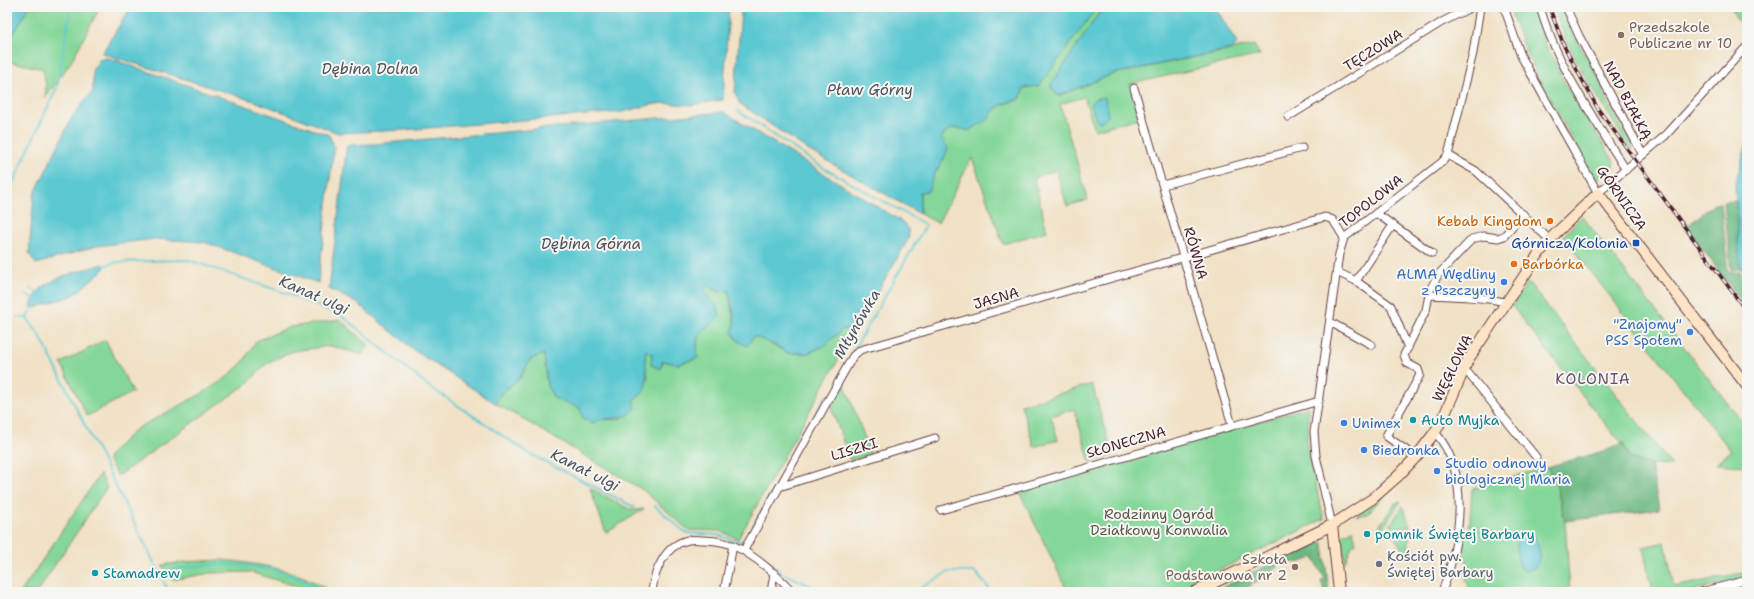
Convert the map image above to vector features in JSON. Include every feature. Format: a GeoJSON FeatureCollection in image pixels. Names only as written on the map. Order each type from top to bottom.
{"type":"FeatureCollection","features":[{"type":"Feature","properties":{"kind":"street","name":"TĘCZOWA"},"geometry":{"type":"LineString","coordinates":[[1288,117],[1442,22],[1472,7]]}},
{"type":"Feature","properties":{"kind":"street"},"geometry":{"type":"LineString","coordinates":[[1480,7],[1473,53],[1448,155],[1476,170],[1550,240]]}},
{"type":"Feature","properties":{"kind":"street","name":"GÓRNICZA"},"geometry":{"type":"LineString","coordinates":[[1504,7],[1522,56],[1598,193],[1747,386]]}},
{"type":"Feature","properties":{"kind":"street","name":"GÓRNICZA"},"geometry":{"type":"LineString","coordinates":[[1540,7],[1560,57],[1582,98],[1626,170]]}},
{"type":"Feature","properties":{"kind":"street","name":"NAD BIAŁKĄ"},"geometry":{"type":"LineString","coordinates":[[1566,7],[1579,36],[1643,155],[1666,134],[1747,46]]}},
{"type":"Feature","properties":{"kind":"street","name":"RÓWNA"},"geometry":{"type":"LineString","coordinates":[[1134,88],[1232,425]]}},
{"type":"Feature","properties":{"kind":"street"},"geometry":{"type":"LineString","coordinates":[[1163,185],[1302,148]]}},
{"type":"Feature","properties":{"kind":"street","name":"TOPOLOWA"},"geometry":{"type":"LineString","coordinates":[[1332,525],[1315,444],[1314,432],[1339,254],[1344,238],[1442,162],[1448,155]]}},
{"type":"Feature","properties":{"kind":"street","name":"WĘGLOWA"},"geometry":{"type":"LineString","coordinates":[[1195,592],[1332,525],[1372,499],[1397,477],[1416,457],[1435,432],[1444,416],[1463,371],[1474,350],[1540,252],[1550,240],[1598,193],[1643,155]]}},
{"type":"Feature","properties":{"kind":"street"},"geometry":{"type":"LineString","coordinates":[[1376,213],[1432,253]]}},
{"type":"Feature","properties":{"kind":"street"},"geometry":{"type":"LineString","coordinates":[[1416,457],[1386,436],[1420,375],[1418,369],[1407,363],[1404,359],[1404,355],[1426,310],[1429,295],[1438,275],[1472,239],[1484,236],[1498,238],[1504,236],[1523,214]]}},
{"type":"Feature","properties":{"kind":"street","name":"JASNA"},"geometry":{"type":"LineString","coordinates":[[746,547],[782,486],[853,356],[860,350],[1325,217],[1333,220],[1344,238]]}},
{"type":"Feature","properties":{"kind":"street"},"geometry":{"type":"LineString","coordinates":[[1356,281],[1393,225]]}},
{"type":"Feature","properties":{"kind":"street"},"geometry":{"type":"LineString","coordinates":[[1337,272],[1356,281],[1390,306],[1408,348]]}},
{"type":"Feature","properties":{"kind":"street"},"geometry":{"type":"LineString","coordinates":[[1429,295],[1502,301],[1505,303]]}},
{"type":"Feature","properties":{"kind":"street"},"geometry":{"type":"LineString","coordinates":[[1330,322],[1372,345]]}},
{"type":"Feature","properties":{"kind":"street"},"geometry":{"type":"LineString","coordinates":[[1463,371],[1468,373],[1536,457]]}},
{"type":"Feature","properties":{"kind":"street","name":"SŁONECZNA"},"geometry":{"type":"LineString","coordinates":[[940,510],[1319,401]]}},
{"type":"Feature","properties":{"kind":"street"},"geometry":{"type":"LineString","coordinates":[[1435,432],[1444,442],[1458,484],[1460,504],[1448,576],[1442,592]]}},
{"type":"Feature","properties":{"kind":"street","name":"LISZKI"},"geometry":{"type":"LineString","coordinates":[[782,486],[935,438]]}},
{"type":"Feature","properties":{"kind":"street"},"geometry":{"type":"LineString","coordinates":[[1332,525],[1339,592]]}},
{"type":"Feature","properties":{"kind":"street"},"geometry":{"type":"LineString","coordinates":[[652,592],[659,566],[665,554],[678,544],[688,540],[716,540],[746,547],[793,592]]}},
{"type":"Feature","properties":{"kind":"street"},"geometry":{"type":"LineString","coordinates":[[724,592],[733,545]]}},
{"type":"Feature","properties":{"kind":"street"},"geometry":{"type":"LineString","coordinates":[[771,592],[774,573]]}},
{"type":"Feature","properties":{"kind":"street"},"geometry":{"type":"LineString","coordinates":[[1701,592],[1747,580]]}},
{"type":"Feature","properties":{"kind":"green space"},"geometry":{"type":"Polygon","coordinates":[[[29,7],[100,7],[71,62],[45,98],[46,86],[43,69],[12,62],[7,70],[7,44],[29,7]]]}},
{"type":"Feature","properties":{"kind":"green space"},"geometry":{"type":"Polygon","coordinates":[[[1097,7],[1110,7],[1099,13],[1058,96],[1113,74],[1254,45],[1260,55],[1130,84],[1139,118],[1095,130],[1084,97],[1060,104],[1088,200],[1067,206],[1056,170],[1034,178],[1047,231],[1003,244],[972,158],[938,223],[920,214],[920,191],[928,191],[935,173],[944,159],[941,138],[947,131],[1001,105],[1020,99],[1024,88],[1097,7]]]}},
{"type":"Feature","properties":{"kind":"green space"},"geometry":{"type":"Polygon","coordinates":[[[1509,7],[1533,7],[1541,34],[1566,86],[1614,161],[1613,167],[1598,179],[1591,174],[1541,82],[1523,45],[1509,7]]]}},
{"type":"Feature","properties":{"kind":"green space"},"geometry":{"type":"Polygon","coordinates":[[[1553,7],[1563,7],[1575,37],[1605,89],[1602,91],[1625,132],[1628,130],[1633,144],[1632,152],[1583,73],[1567,42],[1553,7]]]}},
{"type":"Feature","properties":{"kind":"green space"},"geometry":{"type":"Polygon","coordinates":[[[1732,7],[1747,7],[1747,14],[1737,21],[1732,7]]]}},
{"type":"Feature","properties":{"kind":"green space"},"geometry":{"type":"Polygon","coordinates":[[[1736,201],[1738,242],[1744,269],[1731,270],[1724,202],[1736,201]]]}},
{"type":"Feature","properties":{"kind":"green space"},"geometry":{"type":"Polygon","coordinates":[[[1721,203],[1728,273],[1741,272],[1743,285],[1747,292],[1747,309],[1686,227],[1714,204],[1721,203]]]}},
{"type":"Feature","properties":{"kind":"green space"},"geometry":{"type":"Polygon","coordinates":[[[1582,216],[1747,428],[1747,466],[1716,464],[1731,451],[1563,236],[1582,216]]]}},
{"type":"Feature","properties":{"kind":"green space"},"geometry":{"type":"Polygon","coordinates":[[[1528,282],[1672,466],[1651,465],[1630,458],[1623,443],[1614,435],[1512,306],[1528,282]]]}},
{"type":"Feature","properties":{"kind":"green space"},"geometry":{"type":"Polygon","coordinates":[[[707,285],[720,292],[729,290],[735,325],[788,353],[808,353],[824,346],[843,329],[856,328],[738,539],[720,531],[688,530],[643,490],[495,403],[502,392],[519,379],[531,359],[544,354],[547,386],[580,408],[593,423],[599,420],[620,419],[633,400],[643,392],[648,376],[644,361],[646,350],[652,354],[661,369],[663,361],[678,364],[698,358],[698,338],[703,330],[713,323],[716,304],[703,292],[707,285]]]}},
{"type":"Feature","properties":{"kind":"green space"},"geometry":{"type":"Polygon","coordinates":[[[340,320],[369,345],[362,355],[331,346],[293,351],[267,363],[248,383],[118,476],[108,460],[110,454],[136,429],[201,394],[226,378],[243,362],[256,341],[290,327],[340,320]]]}},
{"type":"Feature","properties":{"kind":"green space"},"geometry":{"type":"Polygon","coordinates":[[[105,340],[133,392],[87,416],[61,363],[105,340]]]}},
{"type":"Feature","properties":{"kind":"green space"},"geometry":{"type":"Polygon","coordinates":[[[844,383],[871,454],[850,461],[831,407],[844,383]]]}},
{"type":"Feature","properties":{"kind":"green space"},"geometry":{"type":"Polygon","coordinates":[[[1092,384],[1113,456],[1090,462],[1074,409],[1051,416],[1058,440],[1034,447],[1021,405],[1092,384]]]}},
{"type":"Feature","properties":{"kind":"green space","name":"Rodzinny Ogród Działkowy Konwalia"},"geometry":{"type":"Polygon","coordinates":[[[1309,407],[1307,449],[1324,519],[1174,592],[1068,592],[1019,491],[1309,407]]]}},
{"type":"Feature","properties":{"kind":"green space"},"geometry":{"type":"Polygon","coordinates":[[[1623,443],[1630,458],[1651,465],[1659,509],[1565,521],[1556,484],[1547,467],[1607,450],[1623,443]]]}},
{"type":"Feature","properties":{"kind":"green space"},"geometry":{"type":"Polygon","coordinates":[[[1547,467],[1556,484],[1565,521],[1570,592],[1471,592],[1465,576],[1467,559],[1460,546],[1460,531],[1469,534],[1472,489],[1547,467]]]}},
{"type":"Feature","properties":{"kind":"green space"},"geometry":{"type":"Polygon","coordinates":[[[100,474],[107,487],[37,592],[21,592],[100,474]]]}},
{"type":"Feature","properties":{"kind":"green space"},"geometry":{"type":"Polygon","coordinates":[[[1394,486],[1367,514],[1356,516],[1394,486]]]}},
{"type":"Feature","properties":{"kind":"green space"},"geometry":{"type":"Polygon","coordinates":[[[590,488],[631,510],[644,509],[606,533],[590,488]]]}},
{"type":"Feature","properties":{"kind":"green space"},"geometry":{"type":"Polygon","coordinates":[[[1401,501],[1382,529],[1378,528],[1395,503],[1401,501]]]}},
{"type":"Feature","properties":{"kind":"green space"},"geometry":{"type":"Polygon","coordinates":[[[1403,506],[1410,526],[1392,528],[1391,524],[1403,506]]]}},
{"type":"Feature","properties":{"kind":"green space"},"geometry":{"type":"Polygon","coordinates":[[[1410,528],[1408,556],[1391,532],[1410,528]]]}},
{"type":"Feature","properties":{"kind":"green space"},"geometry":{"type":"Polygon","coordinates":[[[1353,530],[1356,543],[1352,545],[1345,562],[1342,537],[1344,534],[1353,530]]]}},
{"type":"Feature","properties":{"kind":"green space"},"geometry":{"type":"Polygon","coordinates":[[[1318,541],[1323,543],[1329,592],[1325,592],[1321,581],[1325,579],[1313,557],[1301,562],[1286,563],[1284,558],[1318,541]]]}},
{"type":"Feature","properties":{"kind":"green space"},"geometry":{"type":"Polygon","coordinates":[[[1665,542],[1674,587],[1747,572],[1747,578],[1687,592],[1652,592],[1643,547],[1665,542]]]}},
{"type":"Feature","properties":{"kind":"green space"},"geometry":{"type":"Polygon","coordinates":[[[222,560],[251,563],[279,569],[306,578],[331,592],[305,592],[296,586],[250,572],[210,573],[172,580],[162,565],[222,560]]]}},
{"type":"Feature","properties":{"kind":"green space"},"geometry":{"type":"Polygon","coordinates":[[[1275,562],[1278,567],[1254,584],[1249,574],[1275,562]]]}},
{"type":"Feature","properties":{"kind":"green space"},"geometry":{"type":"Polygon","coordinates":[[[1247,575],[1252,585],[1243,589],[1244,592],[1213,592],[1247,575]]]}},
{"type":"Feature","properties":{"kind":"water"},"geometry":{"type":"Polygon","coordinates":[[[7,7],[29,7],[7,44],[7,7]]]}},
{"type":"Feature","properties":{"kind":"water","name":"Dębina Dolna"},"geometry":{"type":"Polygon","coordinates":[[[131,7],[729,7],[723,100],[690,105],[663,103],[622,112],[404,130],[338,133],[257,102],[102,53],[131,7]]]}},
{"type":"Feature","properties":{"kind":"water","name":"Pław Górny"},"geometry":{"type":"Polygon","coordinates":[[[756,7],[1097,7],[1039,86],[1024,88],[1020,99],[1001,105],[991,114],[989,119],[968,131],[953,128],[944,134],[941,138],[948,148],[944,159],[935,173],[928,191],[920,192],[920,214],[808,150],[739,103],[735,92],[741,11],[756,7]]]}},
{"type":"Feature","properties":{"kind":"water"},"geometry":{"type":"Polygon","coordinates":[[[1110,7],[1215,7],[1237,43],[1232,49],[1113,74],[1058,96],[1050,86],[1099,13],[1110,7]]]}},
{"type":"Feature","properties":{"kind":"water"},"geometry":{"type":"Polygon","coordinates":[[[109,58],[329,135],[334,146],[318,283],[204,242],[155,239],[97,246],[36,264],[29,253],[34,195],[72,117],[93,91],[93,69],[100,59],[109,58]]]}},
{"type":"Feature","properties":{"kind":"water"},"geometry":{"type":"Polygon","coordinates":[[[1105,97],[1108,117],[1100,122],[1096,120],[1091,103],[1095,99],[1105,97]]]}},
{"type":"Feature","properties":{"kind":"water","name":"Dębina Górna"},"geometry":{"type":"Polygon","coordinates":[[[724,112],[904,223],[908,229],[909,238],[856,328],[843,329],[824,346],[808,353],[788,353],[754,336],[747,346],[738,341],[732,332],[734,327],[734,317],[729,291],[720,292],[707,285],[703,292],[716,304],[720,316],[698,336],[698,358],[678,364],[663,361],[660,369],[651,365],[652,354],[646,350],[645,361],[647,377],[642,393],[633,400],[636,408],[626,416],[599,420],[593,423],[583,418],[580,408],[554,398],[547,386],[544,354],[531,359],[519,379],[502,392],[495,403],[415,351],[357,303],[329,289],[347,145],[374,144],[724,112]]]}},
{"type":"Feature","properties":{"kind":"water"},"geometry":{"type":"Polygon","coordinates":[[[1747,143],[1747,287],[1743,267],[1740,266],[1735,184],[1747,143]]]}},
{"type":"Feature","properties":{"kind":"water"},"geometry":{"type":"Polygon","coordinates":[[[103,264],[105,268],[74,295],[34,308],[31,306],[39,292],[46,285],[61,277],[103,264]]]}},
{"type":"Feature","properties":{"kind":"water"},"geometry":{"type":"Polygon","coordinates":[[[1526,531],[1533,534],[1536,539],[1540,556],[1536,566],[1525,571],[1520,567],[1517,554],[1517,540],[1521,532],[1526,531]]]}},
{"type":"Feature","properties":{"kind":"waterway","name":"Kanał ulgi"},"geometry":{"type":"LineString","coordinates":[[7,196],[57,87],[71,7]]}},
{"type":"Feature","properties":{"kind":"waterway","name":"Młynówka"},"geometry":{"type":"LineString","coordinates":[[737,110],[820,166],[926,225],[852,353]]}},
{"type":"Feature","properties":{"kind":"waterway","name":"Kanał ulgi"},"geometry":{"type":"LineString","coordinates":[[101,267],[117,262],[189,260],[294,296],[342,316],[427,385],[530,454],[634,507]]}},
{"type":"Feature","properties":{"kind":"waterway"},"geometry":{"type":"LineString","coordinates":[[30,288],[39,293]]}},
{"type":"Feature","properties":{"kind":"waterway"},"geometry":{"type":"LineString","coordinates":[[26,295],[36,299]]}},
{"type":"Feature","properties":{"kind":"waterway","name":"Kanał ulgi"},"geometry":{"type":"LineString","coordinates":[[27,318],[33,306]]}},
{"type":"Feature","properties":{"kind":"waterway"},"geometry":{"type":"LineString","coordinates":[[17,317],[27,318]]}},
{"type":"Feature","properties":{"kind":"waterway"},"geometry":{"type":"LineString","coordinates":[[27,318],[40,336],[169,592]]}},
{"type":"Feature","properties":{"kind":"waterway","name":"Młynówka"},"geometry":{"type":"LineString","coordinates":[[747,537],[826,396]]}},
{"type":"Feature","properties":{"kind":"waterway","name":"Kanał ulgi"},"geometry":{"type":"LineString","coordinates":[[655,506],[686,533],[718,535],[735,541],[745,541]]}},
{"type":"Feature","properties":{"kind":"waterway","name":"Młynówka"},"geometry":{"type":"LineString","coordinates":[[747,546],[784,574],[825,592]]}},
{"type":"Feature","properties":{"kind":"waterway"},"geometry":{"type":"LineString","coordinates":[[168,571],[207,565],[228,564],[248,566],[269,569],[288,575],[307,582],[324,592]]}},
{"type":"Feature","properties":{"kind":"waterway","name":"Młynówka"},"geometry":{"type":"LineString","coordinates":[[914,592],[948,572],[975,572],[992,592]]}},
{"type":"Feature","properties":{"kind":"railway"},"geometry":{"type":"LineString","coordinates":[[1549,7],[1565,48],[1598,109],[1747,312]]}},
{"type":"Feature","properties":{"kind":"place","name":"Przedszkole Publiczne nr 10"},"geometry":{"type":"Point","coordinates":[1621,35]}},
{"type":"Feature","properties":{"kind":"place","name":"Kebab Kingdom"},"geometry":{"type":"Point","coordinates":[1550,221]}},
{"type":"Feature","properties":{"kind":"place","name":"Górnicza/Kolonia"},"geometry":{"type":"Point","coordinates":[1636,243]}},
{"type":"Feature","properties":{"kind":"place","name":"Barbórka"},"geometry":{"type":"Point","coordinates":[1514,264]}},
{"type":"Feature","properties":{"kind":"place","name":"ALMA Wędliny z Pszczyny"},"geometry":{"type":"Point","coordinates":[1504,282]}},
{"type":"Feature","properties":{"kind":"place","name":"\"Znajomy\" PSS Społem"},"geometry":{"type":"Point","coordinates":[1690,332]}},
{"type":"Feature","properties":{"kind":"place","name":"Auto Myjka"},"geometry":{"type":"Point","coordinates":[1413,420]}},
{"type":"Feature","properties":{"kind":"place","name":"Unimex"},"geometry":{"type":"Point","coordinates":[1344,423]}},
{"type":"Feature","properties":{"kind":"place","name":"Biedronka"},"geometry":{"type":"Point","coordinates":[1364,450]}},
{"type":"Feature","properties":{"kind":"place","name":"Studio odnowy biologicznej Maria"},"geometry":{"type":"Point","coordinates":[1437,471]}},
{"type":"Feature","properties":{"kind":"place","name":"pomnik Świętej Barbary"},"geometry":{"type":"Point","coordinates":[1367,534]}},
{"type":"Feature","properties":{"kind":"place","name":"Kościół pw. Świętej Barbary"},"geometry":{"type":"Point","coordinates":[1379,564]}},
{"type":"Feature","properties":{"kind":"place","name":"Szkoła Podstawowa nr 2"},"geometry":{"type":"Point","coordinates":[1295,567]}},
{"type":"Feature","properties":{"kind":"place","name":"Stamadrew"},"geometry":{"type":"Point","coordinates":[95,573]}},
{"type":"Feature","properties":{"kind":"district","name":"KOLONIA"},"geometry":{"type":"Point","coordinates":[1593,379]}}]}
